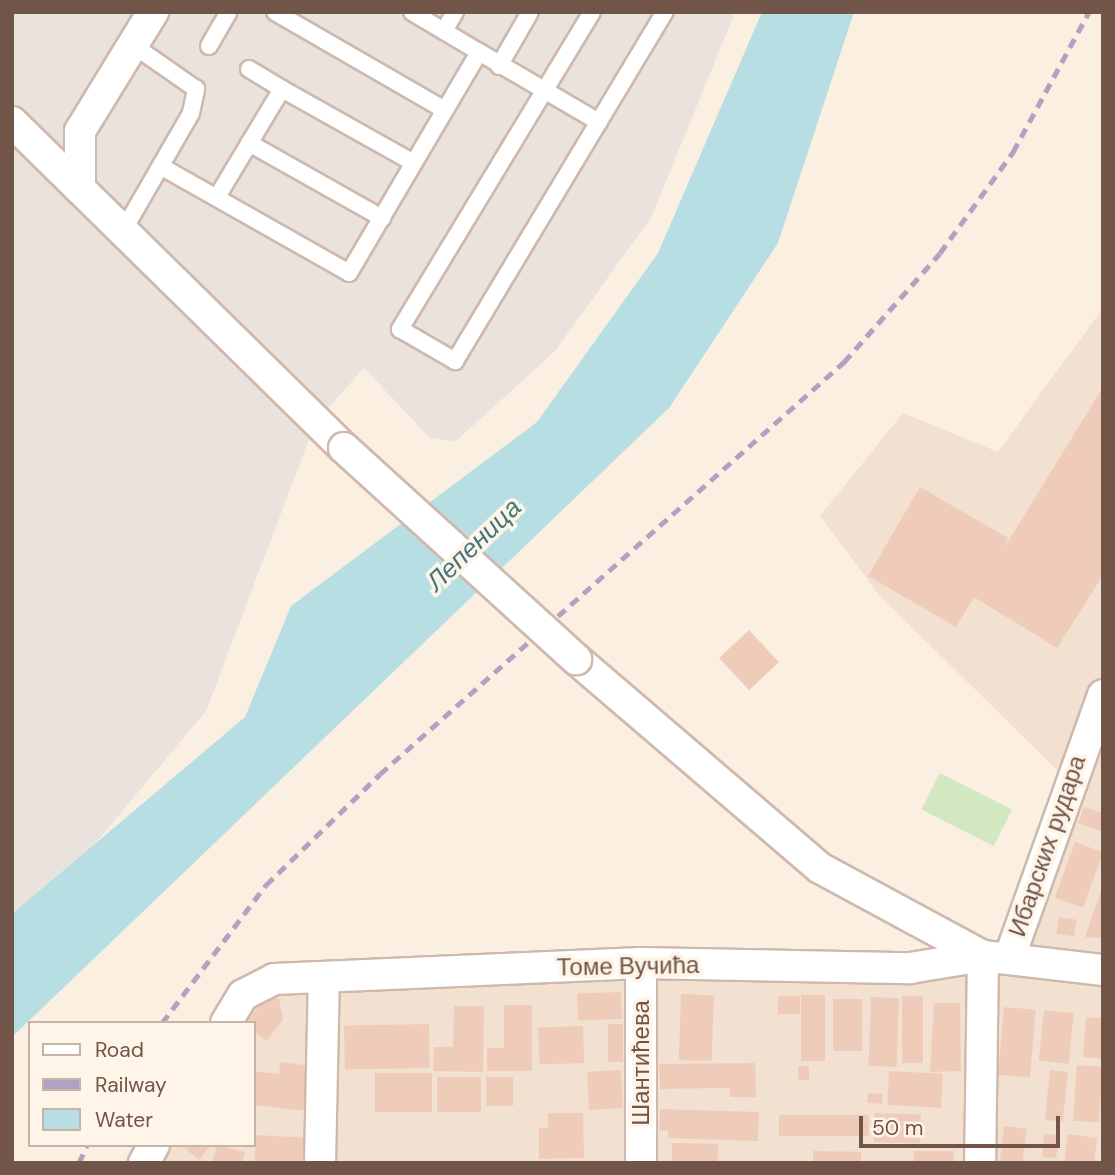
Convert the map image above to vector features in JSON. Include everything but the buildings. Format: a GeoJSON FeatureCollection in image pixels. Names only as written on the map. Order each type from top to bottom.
{"type":"FeatureCollection","features":[{"type":"Feature","properties":{"kind":"street"},"geometry":{"type":"LineString","coordinates":[[80,189],[80,131],[153,12]]}},
{"type":"Feature","properties":{"kind":"street","name":"Томе Вучића"},"geometry":{"type":"LineString","coordinates":[[12,122],[344,447],[576,659],[798,853],[914,920],[996,957]]}},
{"type":"Feature","properties":{"kind":"street","name":"Ибарских рудара"},"geometry":{"type":"LineString","coordinates":[[980,1163],[996,957],[1036,867],[1103,695]]}},
{"type":"Feature","properties":{"kind":"street"},"geometry":{"type":"LineString","coordinates":[[910,968],[923,946],[914,920]]}},
{"type":"Feature","properties":{"kind":"street","name":"Томе Вучића"},"geometry":{"type":"LineString","coordinates":[[227,1021],[243,995],[274,979],[324,979],[641,962],[910,968],[996,957],[1103,970]]}},
{"type":"Feature","properties":{"kind":"street","name":"Шантићева"},"geometry":{"type":"LineString","coordinates":[[641,962],[642,1163]]}},
{"type":"Feature","properties":{"kind":"street"},"geometry":{"type":"LineString","coordinates":[[320,1163],[324,979]]}},
{"type":"Feature","properties":{"kind":"street"},"geometry":{"type":"LineString","coordinates":[[144,1163],[153,1147]]}},
{"type":"Feature","properties":{"kind":"lane"},"geometry":{"type":"LineString","coordinates":[[209,46],[229,12]]}},
{"type":"Feature","properties":{"kind":"lane"},"geometry":{"type":"LineString","coordinates":[[275,12],[445,110]]}},
{"type":"Feature","properties":{"kind":"lane"},"geometry":{"type":"LineString","coordinates":[[412,12],[544,94],[598,122]]}},
{"type":"Feature","properties":{"kind":"lane"},"geometry":{"type":"LineString","coordinates":[[444,31],[455,12]]}},
{"type":"Feature","properties":{"kind":"lane"},"geometry":{"type":"LineString","coordinates":[[499,65],[530,12]]}},
{"type":"Feature","properties":{"kind":"lane"},"geometry":{"type":"LineString","coordinates":[[592,12],[400,329],[455,361],[665,12]]}},
{"type":"Feature","properties":{"kind":"lane"},"geometry":{"type":"LineString","coordinates":[[123,231],[191,113],[196,89],[133,45]]}},
{"type":"Feature","properties":{"kind":"lane"},"geometry":{"type":"LineString","coordinates":[[162,167],[349,273],[479,52]]}},
{"type":"Feature","properties":{"kind":"lane"},"geometry":{"type":"LineString","coordinates":[[248,69],[414,163]]}},
{"type":"Feature","properties":{"kind":"lane"},"geometry":{"type":"LineString","coordinates":[[216,197],[282,89]]}},
{"type":"Feature","properties":{"kind":"lane"},"geometry":{"type":"LineString","coordinates":[[249,143],[382,218]]}},
{"type":"Feature","properties":{"kind":"shaded area"},"geometry":{"type":"Polygon","coordinates":[[[12,12],[735,12],[652,216],[555,351],[456,441],[430,438],[364,368],[316,421],[206,711],[12,943],[12,12]]]}},
{"type":"Feature","properties":{"kind":"shaded area"},"geometry":{"type":"Polygon","coordinates":[[[1103,308],[1103,1163],[144,1163],[153,1147],[256,1147],[256,1021],[227,1021],[243,995],[1009,958],[1067,780],[879,595],[820,516],[903,413],[998,452],[1103,308]]]}},
{"type":"Feature","properties":{"kind":"green space"},"geometry":{"type":"Polygon","coordinates":[[[940,773],[1012,810],[994,846],[921,810],[940,773]]]}},
{"type":"Feature","properties":{"kind":"water","name":"Лепеница"},"geometry":{"type":"Polygon","coordinates":[[[762,12],[854,12],[778,243],[669,408],[12,1037],[12,914],[245,717],[291,606],[537,422],[658,253],[762,12]]]}},
{"type":"Feature","properties":{"kind":"railway"},"geometry":{"type":"LineString","coordinates":[[164,1021],[266,885],[380,774],[844,362],[940,253],[1013,152],[1089,12]]}},
{"type":"Feature","properties":{"kind":"railway"},"geometry":{"type":"LineString","coordinates":[[79,1163],[86,1147]]}}]}
